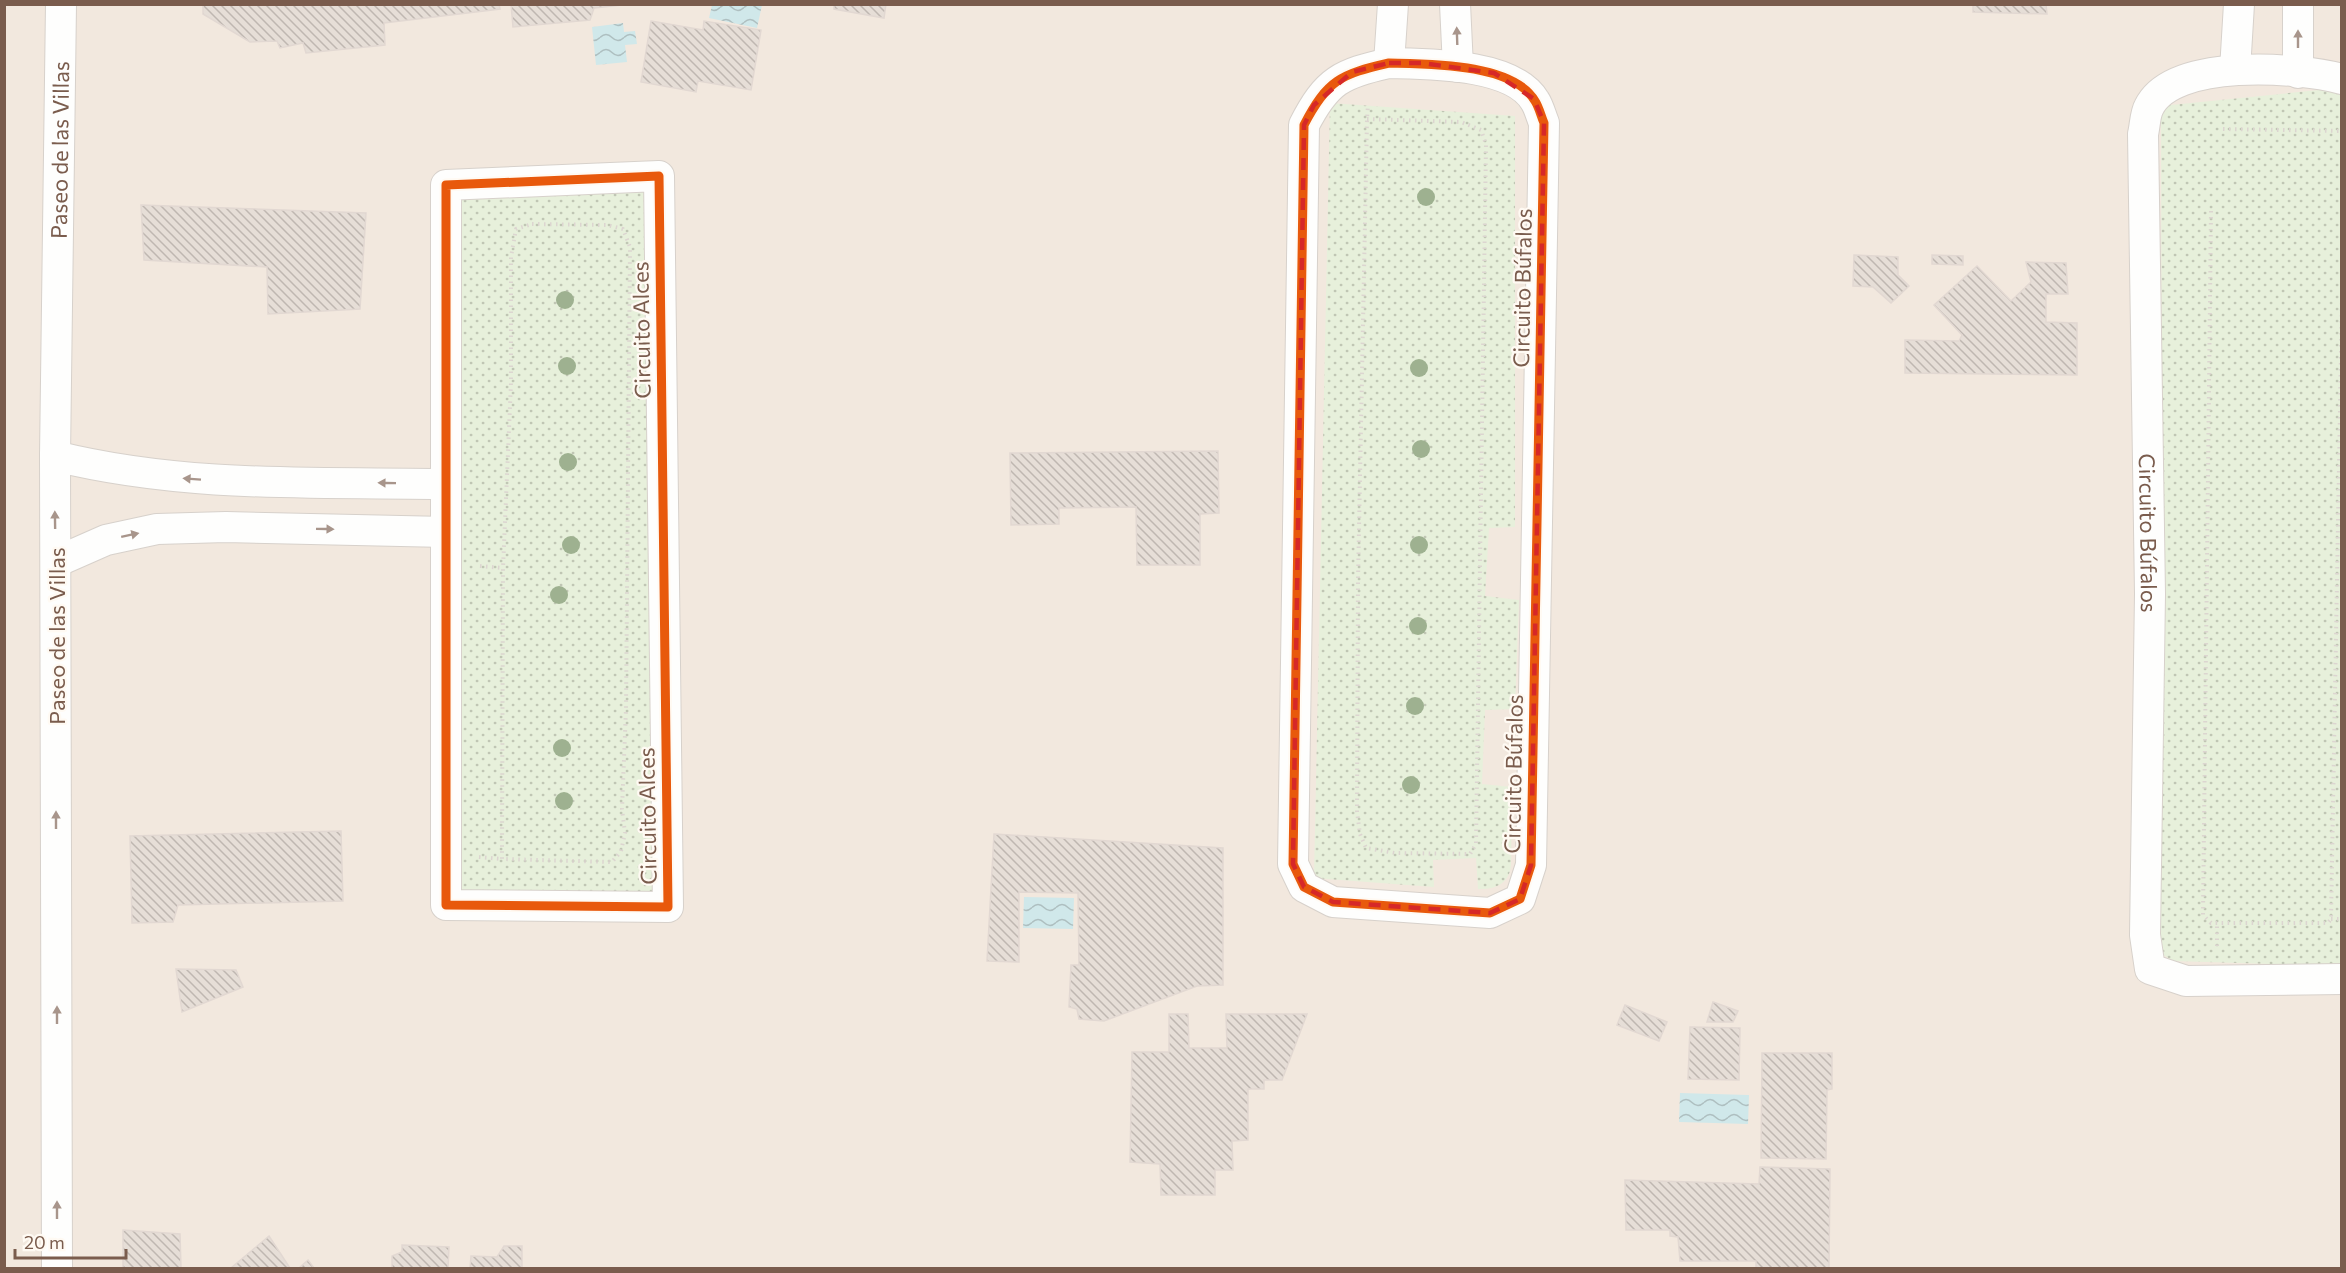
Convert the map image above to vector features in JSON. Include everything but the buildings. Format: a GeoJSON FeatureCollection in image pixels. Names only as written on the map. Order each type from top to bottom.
{"type":"FeatureCollection","features":[{"type":"Feature","properties":{"kind":"street","name":"Paseo de las Villas"},"geometry":{"type":"LineString","coordinates":[[57,1269],[55,456],[61,4]]}},
{"type":"Feature","properties":{"kind":"street"},"geometry":{"type":"LineString","coordinates":[[1379,66],[1393,4]]}},
{"type":"Feature","properties":{"kind":"street"},"geometry":{"type":"LineString","coordinates":[[1455,4],[1458,67]]}},
{"type":"Feature","properties":{"kind":"street"},"geometry":{"type":"LineString","coordinates":[[2235,70],[2239,4]]}},
{"type":"Feature","properties":{"kind":"street"},"geometry":{"type":"LineString","coordinates":[[2298,4],[2298,73]]}},
{"type":"Feature","properties":{"kind":"street","name":"Circuito Búfalos"},"geometry":{"type":"LineString","coordinates":[[1379,66],[1458,67],[1494,73],[1515,83],[1534,99],[1544,123],[1531,865],[1520,899],[1490,913],[1333,902],[1304,886],[1293,864],[1304,125],[1327,90],[1352,72],[1379,66]]}},
{"type":"Feature","properties":{"kind":"street","name":"Circuito Búfalos"},"geometry":{"type":"LineString","coordinates":[[2342,79],[2298,73],[2235,70],[2195,76],[2168,86],[2149,106],[2144,134],[2150,594],[2145,935],[2150,969],[2186,981],[2342,979]]}},
{"type":"Feature","properties":{"kind":"street","name":"Circuito Alces"},"geometry":{"type":"LineString","coordinates":[[659,176],[668,907],[446,905],[446,532],[446,185],[659,176]]}},
{"type":"Feature","properties":{"kind":"street"},"geometry":{"type":"LineString","coordinates":[[55,456],[134,473],[225,481],[446,484]]}},
{"type":"Feature","properties":{"kind":"street"},"geometry":{"type":"LineString","coordinates":[[225,481],[226,527]]}},
{"type":"Feature","properties":{"kind":"street"},"geometry":{"type":"LineString","coordinates":[[56,562],[106,540],[157,530],[226,527],[446,532]]}},
{"type":"Feature","properties":{"kind":"path"},"geometry":{"type":"LineString","coordinates":[[1367,119],[1461,122],[1481,130],[1486,144],[1479,734],[1476,844],[1470,854],[1395,853],[1366,848],[1360,834],[1357,812],[1358,591],[1367,119],[1379,66]]}},
{"type":"Feature","properties":{"kind":"path"},"geometry":{"type":"LineString","coordinates":[[2223,129],[2342,131]]}},
{"type":"Feature","properties":{"kind":"path"},"geometry":{"type":"LineString","coordinates":[[2211,211],[2203,915],[2211,923],[2328,923],[2331,919],[2342,297]]}},
{"type":"Feature","properties":{"kind":"path"},"geometry":{"type":"LineString","coordinates":[[532,224],[607,225],[623,229],[630,247],[626,709],[622,809],[625,833],[621,851],[612,862],[502,859],[504,847],[503,591],[511,383],[511,257],[516,229],[532,224]]}},
{"type":"Feature","properties":{"kind":"path"},"geometry":{"type":"LineString","coordinates":[[2331,919],[2342,919]]}},
{"type":"Feature","properties":{"kind":"path"},"geometry":{"type":"LineString","coordinates":[[2217,922],[2217,958]]}},
{"type":"Feature","properties":{"kind":"highlighted area"},"geometry":{"type":"Polygon","coordinates":[[[1389,63],[1422,63],[1494,73],[1534,99],[1544,123],[1531,865],[1520,899],[1490,913],[1333,902],[1304,887],[1293,864],[1304,125],[1314,105],[1352,72],[1389,63]]]}},
{"type":"Feature","properties":{"kind":"shaded area"},"geometry":{"type":"Polygon","coordinates":[[[5,5],[2341,5],[2341,1268],[5,1268],[5,5]]]}},
{"type":"Feature","properties":{"kind":"green space"},"geometry":{"type":"Polygon","coordinates":[[[2319,90],[2341,92],[2341,966],[2173,961],[2162,954],[2158,939],[2162,532],[2161,106],[2319,90]]]}},
{"type":"Feature","properties":{"kind":"green space"},"geometry":{"type":"Polygon","coordinates":[[[1330,103],[1515,116],[1515,527],[1489,528],[1485,596],[1519,600],[1515,709],[1485,710],[1482,784],[1512,787],[1510,871],[1505,881],[1496,887],[1478,889],[1476,858],[1433,860],[1434,887],[1314,878],[1330,103]]]}},
{"type":"Feature","properties":{"kind":"green space"},"geometry":{"type":"Polygon","coordinates":[[[649,187],[653,895],[456,892],[460,192],[649,187]]]}},
{"type":"Feature","properties":{"kind":"water"},"geometry":{"type":"Polygon","coordinates":[[[712,5],[762,5],[757,28],[709,18],[712,5]]]}},
{"type":"Feature","properties":{"kind":"water"},"geometry":{"type":"Polygon","coordinates":[[[623,23],[624,32],[635,31],[637,44],[625,45],[627,62],[596,65],[592,27],[623,23]]]}},
{"type":"Feature","properties":{"kind":"water"},"geometry":{"type":"Polygon","coordinates":[[[1024,897],[1074,898],[1073,929],[1023,928],[1024,897]]]}},
{"type":"Feature","properties":{"kind":"water"},"geometry":{"type":"Polygon","coordinates":[[[1680,1093],[1749,1095],[1748,1124],[1679,1122],[1680,1093]]]}},
{"type":"Feature","properties":{"kind":"cycle path"},"geometry":{"type":"LineString","coordinates":[[1389,63],[1447,65],[1508,79],[1524,88],[1535,101],[1544,123],[1531,865],[1520,899],[1490,913],[1333,902],[1304,887],[1293,864],[1304,125],[1320,98],[1337,81],[1359,71],[1389,63]]}},
{"type":"Feature","properties":{"kind":"cycle path"},"geometry":{"type":"LineString","coordinates":[[659,176],[668,907],[446,905],[446,185],[659,176]]}}]}
